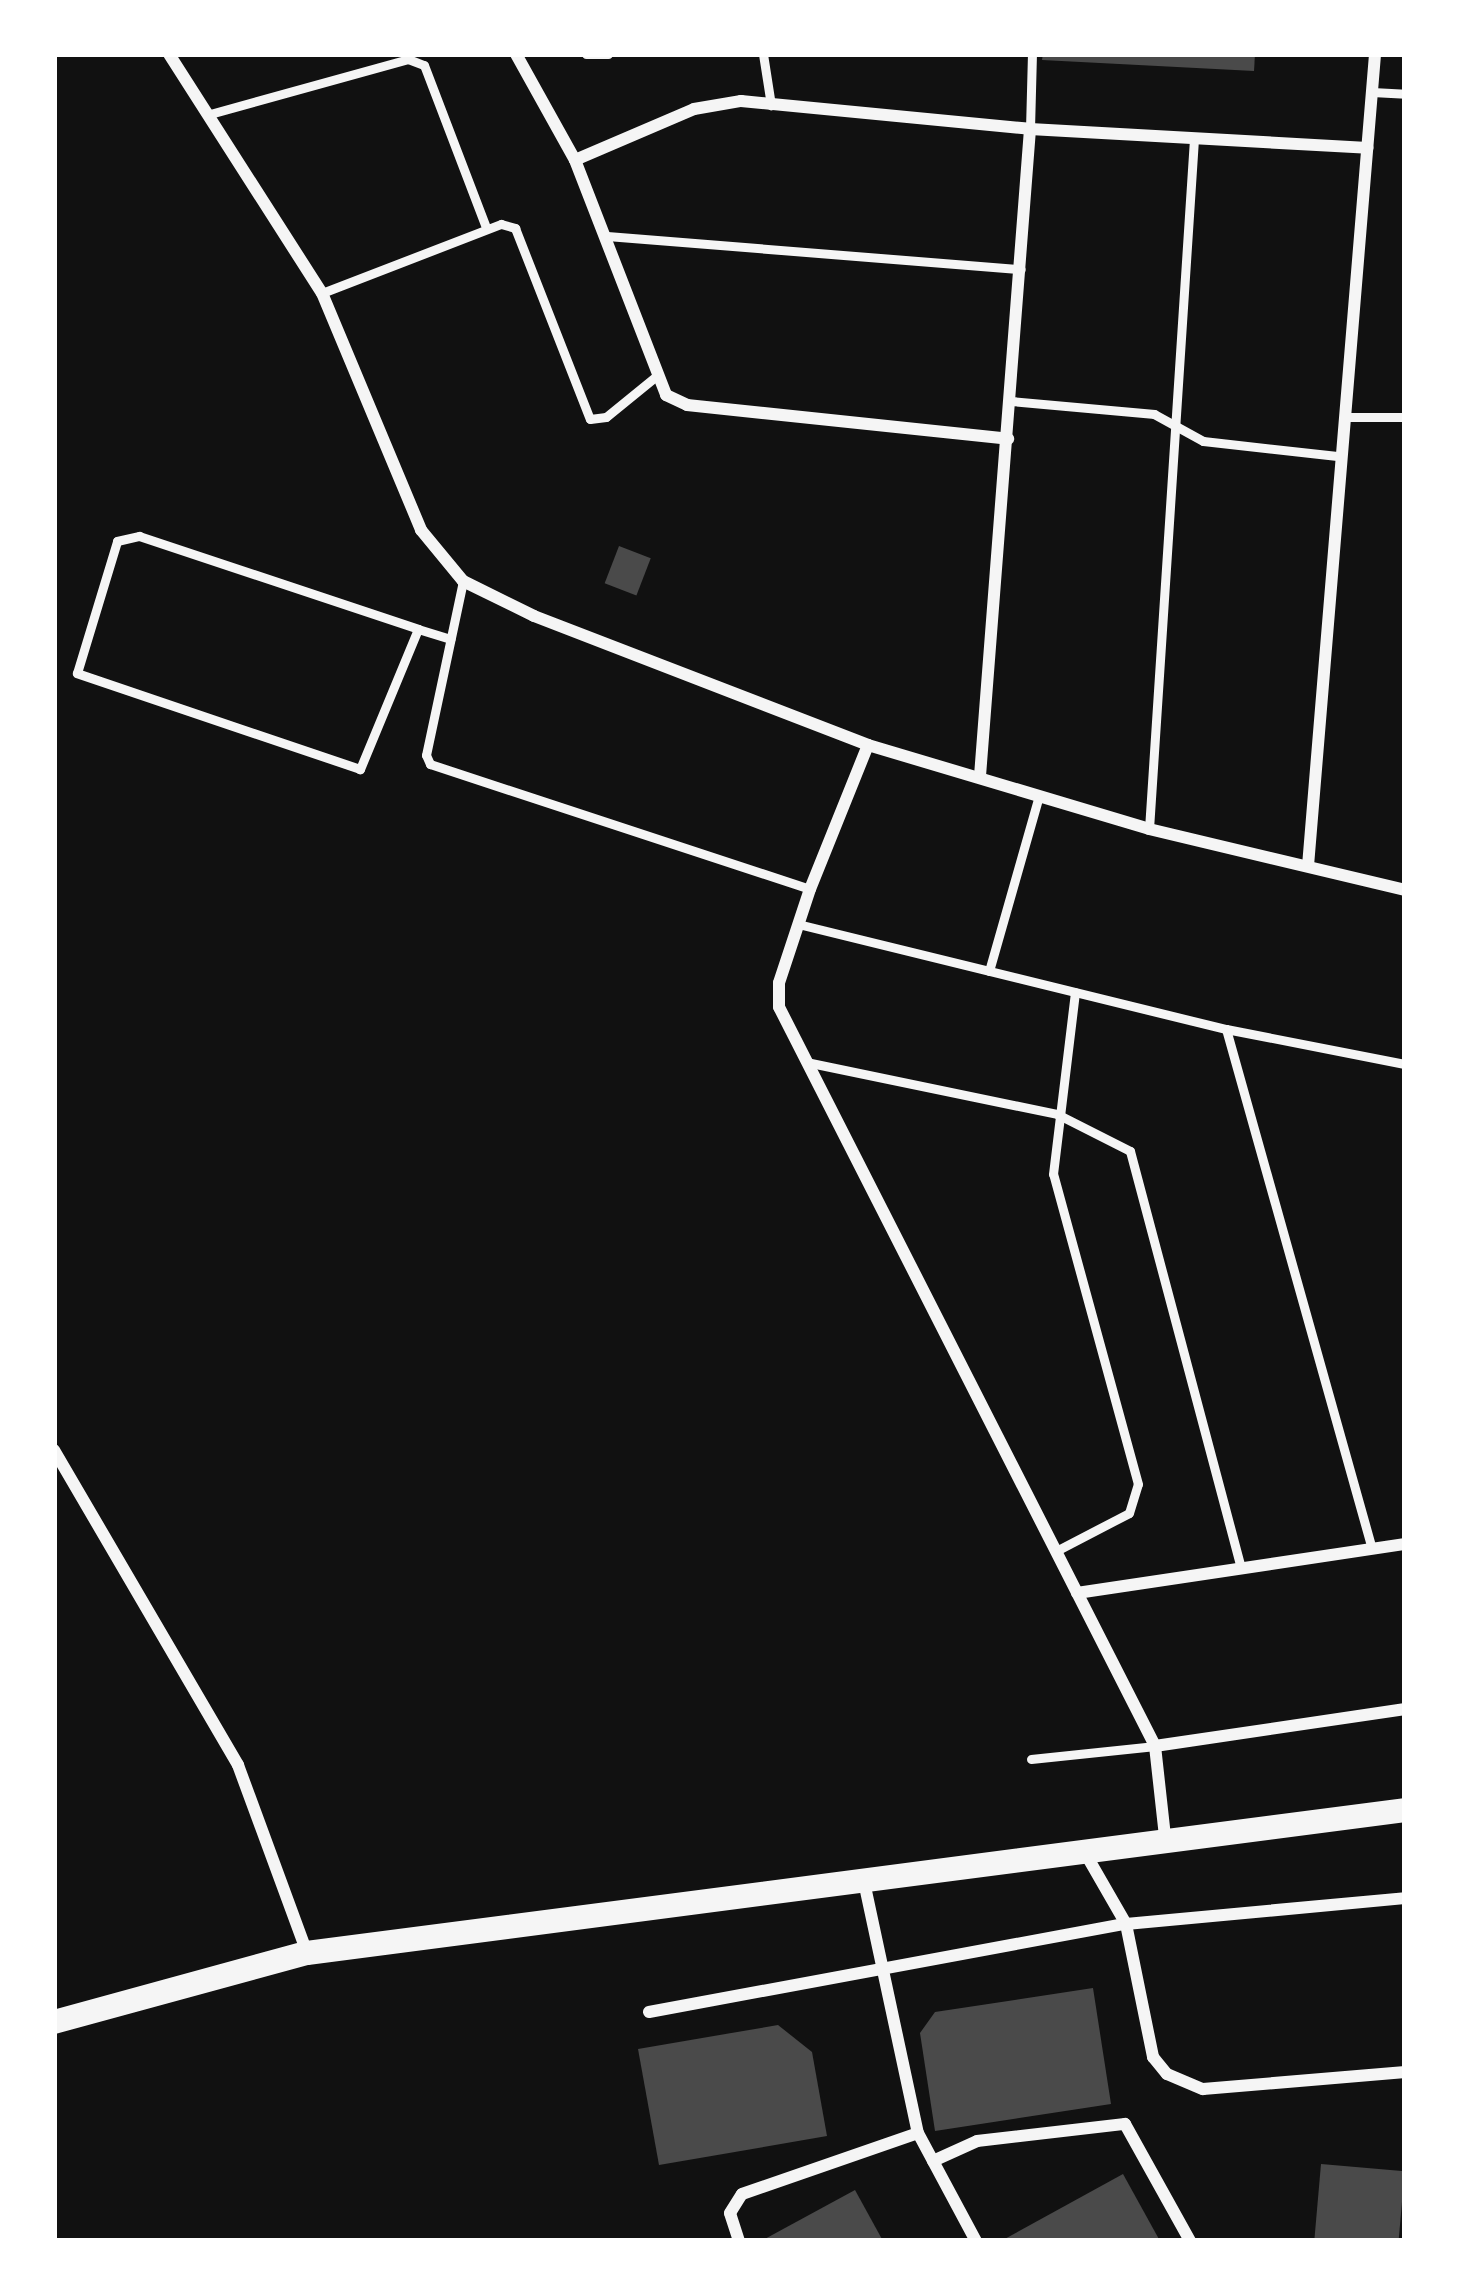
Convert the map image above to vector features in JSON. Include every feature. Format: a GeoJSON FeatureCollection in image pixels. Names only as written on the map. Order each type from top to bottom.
{"type":"FeatureCollection","features":[{"type":"Feature","properties":{"kind":"main road"},"geometry":{"type":"LineString","coordinates":[[54,2022],[308,1953],[1165,1836],[1405,1810]]}},
{"type":"Feature","properties":{"kind":"street"},"geometry":{"type":"LineString","coordinates":[[169,54],[322,293],[421,530],[464,581],[534,616],[868,745],[1149,829],[1405,886]]}},
{"type":"Feature","properties":{"kind":"street"},"geometry":{"type":"LineString","coordinates":[[516,54],[575,160],[607,236],[655,376],[687,405],[1008,439]]}},
{"type":"Feature","properties":{"kind":"street"},"geometry":{"type":"LineString","coordinates":[[1308,866],[1337,456],[1375,54]]}},
{"type":"Feature","properties":{"kind":"street"},"geometry":{"type":"LineString","coordinates":[[575,160],[694,109],[771,105],[1030,129],[1366,148]]}},
{"type":"Feature","properties":{"kind":"street"},"geometry":{"type":"LineString","coordinates":[[980,776],[1030,129]]}},
{"type":"Feature","properties":{"kind":"street"},"geometry":{"type":"LineString","coordinates":[[868,745],[811,889],[779,1007],[1156,1746],[1165,1836]]}},
{"type":"Feature","properties":{"kind":"street"},"geometry":{"type":"LineString","coordinates":[[54,1450],[238,1766],[308,1953]]}},
{"type":"Feature","properties":{"kind":"street"},"geometry":{"type":"LineString","coordinates":[[1077,1593],[1405,1544]]}},
{"type":"Feature","properties":{"kind":"street"},"geometry":{"type":"LineString","coordinates":[[1156,1746],[1405,1709]]}},
{"type":"Feature","properties":{"kind":"street"},"geometry":{"type":"LineString","coordinates":[[1082,1848],[1126,1924],[1153,2057],[1184,2084],[1232,2088],[1405,2072]]}},
{"type":"Feature","properties":{"kind":"street"},"geometry":{"type":"LineString","coordinates":[[862,1876],[877,1971],[918,2133],[976,2241]]}},
{"type":"Feature","properties":{"kind":"street"},"geometry":{"type":"LineString","coordinates":[[649,2012],[1126,1924],[1405,1898]]}},
{"type":"Feature","properties":{"kind":"street"},"geometry":{"type":"LineString","coordinates":[[933,2161],[977,2141],[1125,2124],[1190,2241]]}},
{"type":"Feature","properties":{"kind":"street"},"geometry":{"type":"LineString","coordinates":[[739,2241],[730,2213],[742,2194],[918,2133]]}},
{"type":"Feature","properties":{"kind":"lane"},"geometry":{"type":"LineString","coordinates":[[586,54],[608,54]]}},
{"type":"Feature","properties":{"kind":"lane"},"geometry":{"type":"LineString","coordinates":[[763,54],[771,105]]}},
{"type":"Feature","properties":{"kind":"lane"},"geometry":{"type":"LineString","coordinates":[[1030,129],[1032,54]]}},
{"type":"Feature","properties":{"kind":"lane"},"geometry":{"type":"LineString","coordinates":[[210,115],[408,59],[424,64],[486,227]]}},
{"type":"Feature","properties":{"kind":"lane"},"geometry":{"type":"LineString","coordinates":[[1372,92],[1405,94]]}},
{"type":"Feature","properties":{"kind":"lane"},"geometry":{"type":"LineString","coordinates":[[1149,829],[1194,139]]}},
{"type":"Feature","properties":{"kind":"lane"},"geometry":{"type":"LineString","coordinates":[[322,293],[486,227],[515,228],[590,419],[607,417],[655,376]]}},
{"type":"Feature","properties":{"kind":"lane"},"geometry":{"type":"LineString","coordinates":[[607,236],[1022,269]]}},
{"type":"Feature","properties":{"kind":"lane"},"geometry":{"type":"LineString","coordinates":[[1011,401],[1154,414],[1203,441],[1337,456]]}},
{"type":"Feature","properties":{"kind":"lane"},"geometry":{"type":"LineString","coordinates":[[1341,417],[1405,417]]}},
{"type":"Feature","properties":{"kind":"lane"},"geometry":{"type":"LineString","coordinates":[[418,629],[360,770],[76,673],[117,541],[130,537],[418,629],[450,640]]}},
{"type":"Feature","properties":{"kind":"lane"},"geometry":{"type":"LineString","coordinates":[[464,581],[426,755],[440,772],[811,889]]}},
{"type":"Feature","properties":{"kind":"lane"},"geometry":{"type":"LineString","coordinates":[[989,971],[1039,796]]}},
{"type":"Feature","properties":{"kind":"lane"},"geometry":{"type":"LineString","coordinates":[[799,925],[1226,1029],[1405,1064]]}},
{"type":"Feature","properties":{"kind":"lane"},"geometry":{"type":"LineString","coordinates":[[1056,1551],[1129,1513],[1138,1484],[1055,1188],[1058,1114],[1076,992]]}},
{"type":"Feature","properties":{"kind":"lane"},"geometry":{"type":"LineString","coordinates":[[1226,1029],[1372,1549]]}},
{"type":"Feature","properties":{"kind":"lane"},"geometry":{"type":"LineString","coordinates":[[806,1062],[1058,1114],[1130,1150],[1240,1568]]}},
{"type":"Feature","properties":{"kind":"lane"},"geometry":{"type":"LineString","coordinates":[[1031,1759],[1156,1746]]}},
{"type":"Feature","properties":{"kind":"building"},"geometry":{"type":"Polygon","coordinates":[[[1043,54],[1255,54],[1254,71],[1042,60],[1043,54]]]}},
{"type":"Feature","properties":{"kind":"building"},"geometry":{"type":"Polygon","coordinates":[[[619,546],[651,558],[636,596],[605,583],[619,546]]]}},
{"type":"Feature","properties":{"kind":"building"},"geometry":{"type":"Polygon","coordinates":[[[1093,1988],[1111,2104],[935,2131],[920,2033],[935,2012],[1093,1988]]]}},
{"type":"Feature","properties":{"kind":"building"},"geometry":{"type":"Polygon","coordinates":[[[778,2025],[812,2052],[827,2136],[659,2165],[638,2049],[778,2025]]]}},
{"type":"Feature","properties":{"kind":"building"},"geometry":{"type":"Polygon","coordinates":[[[1321,2164],[1405,2171],[1399,2241],[1314,2239],[1321,2164]]]}},
{"type":"Feature","properties":{"kind":"building"},"geometry":{"type":"Polygon","coordinates":[[[1123,2174],[1160,2241],[1001,2241],[1123,2174]]]}},
{"type":"Feature","properties":{"kind":"building"},"geometry":{"type":"Polygon","coordinates":[[[855,2190],[883,2241],[761,2241],[855,2190]]]}}]}
